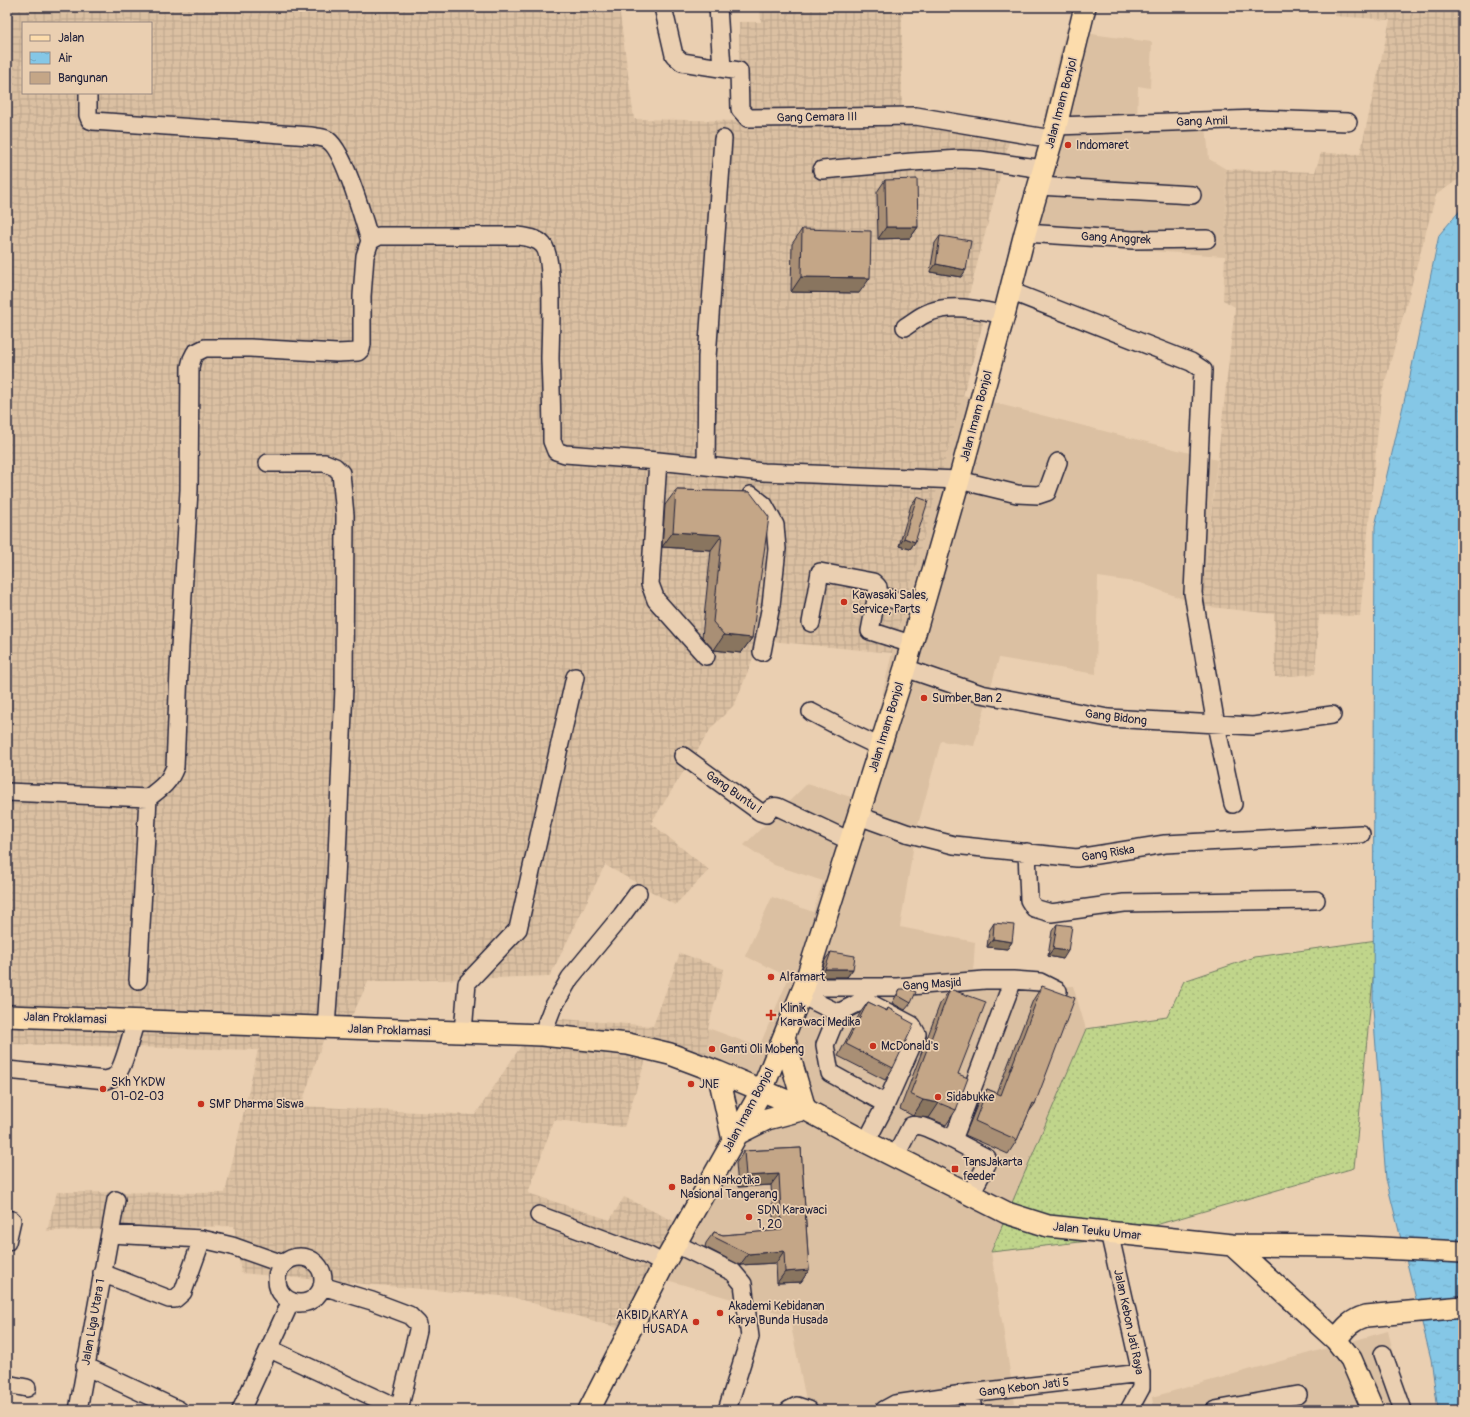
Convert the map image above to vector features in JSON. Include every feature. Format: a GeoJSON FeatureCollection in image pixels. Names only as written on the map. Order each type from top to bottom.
{"type":"FeatureCollection","features":[{"type":"Feature","properties":{"kind":"main road","name":"Jalan Imam Bonjol"},"geometry":{"type":"LineString","coordinates":[[589,1410],[664,1264],[762,1090],[803,991],[859,816],[922,609],[959,480],[1025,233],[1054,133],[1085,7]]}},
{"type":"Feature","properties":{"kind":"main road","name":"Jalan Proklamasi"},"geometry":{"type":"LineString","coordinates":[[7,1016],[542,1035],[628,1044],[670,1054],[762,1090]]}},
{"type":"Feature","properties":{"kind":"main road"},"geometry":{"type":"LineString","coordinates":[[718,1072],[734,1138],[767,1120],[805,1109],[784,1037]]}},
{"type":"Feature","properties":{"kind":"main road","name":"Jalan Teuku Umar"},"geometry":{"type":"LineString","coordinates":[[762,1090],[805,1109],[895,1157],[1007,1213],[1048,1226],[1232,1245],[1340,1246],[1463,1252]]}},
{"type":"Feature","properties":{"kind":"main road"},"geometry":{"type":"LineString","coordinates":[[1232,1245],[1336,1340],[1351,1359],[1373,1410]]}},
{"type":"Feature","properties":{"kind":"main road"},"geometry":{"type":"LineString","coordinates":[[1336,1340],[1348,1324],[1357,1318],[1463,1307]]}},
{"type":"Feature","properties":{"kind":"street","name":"Gang Cemara III"},"geometry":{"type":"LineString","coordinates":[[663,7],[674,55],[682,62],[739,71],[740,109],[748,118],[916,116],[1054,133]]}},
{"type":"Feature","properties":{"kind":"street"},"geometry":{"type":"LineString","coordinates":[[718,7],[722,68]]}},
{"type":"Feature","properties":{"kind":"street"},"geometry":{"type":"LineString","coordinates":[[7,792],[148,798],[164,786],[172,776],[175,767],[189,490],[190,367],[195,353],[205,348],[250,348],[337,353],[358,352],[361,349],[362,344],[362,296],[365,256],[370,240],[355,192],[336,148],[327,139],[311,136],[93,121],[90,120],[88,115],[88,94]]}},
{"type":"Feature","properties":{"kind":"street","name":"Gang Amil"},"geometry":{"type":"LineString","coordinates":[[1054,133],[1258,119],[1348,122]]}},
{"type":"Feature","properties":{"kind":"street"},"geometry":{"type":"LineString","coordinates":[[706,466],[707,357],[723,139]]}},
{"type":"Feature","properties":{"kind":"street"},"geometry":{"type":"LineString","coordinates":[[822,170],[912,162],[961,159],[980,160],[1041,177],[1192,195]]}},
{"type":"Feature","properties":{"kind":"street","name":"Gang Anggrek"},"geometry":{"type":"LineString","coordinates":[[1025,233],[1133,240],[1207,239]]}},
{"type":"Feature","properties":{"kind":"street"},"geometry":{"type":"LineString","coordinates":[[370,240],[379,236],[518,236],[534,239],[543,244],[547,252],[551,282],[550,358],[552,441],[556,451],[565,454],[658,461],[762,472],[959,480],[1017,494],[1038,495],[1047,492],[1058,462]]}},
{"type":"Feature","properties":{"kind":"street"},"geometry":{"type":"LineString","coordinates":[[1010,291],[1191,362],[1203,370],[1193,593],[1216,725],[1233,804]]}},
{"type":"Feature","properties":{"kind":"street"},"geometry":{"type":"LineString","coordinates":[[905,327],[928,312],[942,308],[964,308],[1004,315]]}},
{"type":"Feature","properties":{"kind":"street"},"geometry":{"type":"LineString","coordinates":[[658,461],[663,495],[650,584],[656,600],[706,656]]}},
{"type":"Feature","properties":{"kind":"street"},"geometry":{"type":"LineString","coordinates":[[268,463],[325,463],[335,467],[341,473],[345,515],[344,687],[336,880],[326,1028]]}},
{"type":"Feature","properties":{"kind":"street"},"geometry":{"type":"LineString","coordinates":[[762,472],[756,492],[745,496],[764,505],[775,526],[777,549],[771,605],[762,652]]}},
{"type":"Feature","properties":{"kind":"street"},"geometry":{"type":"LineString","coordinates":[[810,623],[820,572],[873,582],[878,587],[870,631],[911,644]]}},
{"type":"Feature","properties":{"kind":"street"},"geometry":{"type":"LineString","coordinates":[[877,594],[922,609]]}},
{"type":"Feature","properties":{"kind":"street","name":"Gang Bidong"},"geometry":{"type":"LineString","coordinates":[[904,668],[981,694],[1108,718],[1253,726],[1332,715]]}},
{"type":"Feature","properties":{"kind":"street"},"geometry":{"type":"LineString","coordinates":[[463,1032],[467,983],[518,929],[575,677]]}},
{"type":"Feature","properties":{"kind":"street"},"geometry":{"type":"LineString","coordinates":[[811,712],[855,736],[880,747]]}},
{"type":"Feature","properties":{"kind":"street","name":"Gang Buntu I"},"geometry":{"type":"LineString","coordinates":[[683,756],[760,812],[766,814],[772,807],[778,806],[850,841]]}},
{"type":"Feature","properties":{"kind":"street"},"geometry":{"type":"LineString","coordinates":[[138,980],[148,798]]}},
{"type":"Feature","properties":{"kind":"street","name":"Gang Riska"},"geometry":{"type":"LineString","coordinates":[[859,816],[906,833],[954,845],[1078,858],[1165,844],[1361,834]]}},
{"type":"Feature","properties":{"kind":"street"},"geometry":{"type":"LineString","coordinates":[[1027,852],[1029,900],[1034,908],[1051,914],[1124,903],[1316,900]]}},
{"type":"Feature","properties":{"kind":"street"},"geometry":{"type":"LineString","coordinates":[[542,1035],[552,1009],[570,978],[622,915],[638,893]]}},
{"type":"Feature","properties":{"kind":"street","name":"Gang Masjid"},"geometry":{"type":"LineString","coordinates":[[803,991],[897,987],[985,980],[1040,982],[1058,991]]}},
{"type":"Feature","properties":{"kind":"street"},"geometry":{"type":"LineString","coordinates":[[953,1140],[1013,980]]}},
{"type":"Feature","properties":{"kind":"street"},"geometry":{"type":"LineString","coordinates":[[803,991],[838,1013]]}},
{"type":"Feature","properties":{"kind":"street"},"geometry":{"type":"LineString","coordinates":[[866,1142],[886,1104],[917,1034],[912,1025],[870,1003],[858,1003],[838,1013],[824,1045],[830,1073],[886,1104]]}},
{"type":"Feature","properties":{"kind":"street"},"geometry":{"type":"LineString","coordinates":[[7,1070],[106,1080],[115,1076],[122,1065],[131,1032],[136,1021]]}},
{"type":"Feature","properties":{"kind":"street"},"geometry":{"type":"LineString","coordinates":[[895,1157],[911,1126],[914,1125],[921,1126],[953,1140],[987,1158],[987,1164],[970,1195]]}},
{"type":"Feature","properties":{"kind":"street","name":"Jalan Liga Utara 1"},"geometry":{"type":"LineString","coordinates":[[78,1410],[116,1200]]}},
{"type":"Feature","properties":{"kind":"street"},"geometry":{"type":"LineString","coordinates":[[539,1215],[649,1256],[664,1264]]}},
{"type":"Feature","properties":{"kind":"street"},"geometry":{"type":"LineString","coordinates":[[7,1219],[12,1220],[7,1242]]}},
{"type":"Feature","properties":{"kind":"street","name":"Jalan Kebon Jati Raya"},"geometry":{"type":"LineString","coordinates":[[1109,1232],[1142,1373],[1141,1388],[1129,1410]]}},
{"type":"Feature","properties":{"kind":"street"},"geometry":{"type":"LineString","coordinates":[[110,1234],[202,1240],[232,1246],[283,1264]]}},
{"type":"Feature","properties":{"kind":"street"},"geometry":{"type":"LineString","coordinates":[[102,1273],[169,1300],[175,1299],[183,1292],[202,1240]]}},
{"type":"Feature","properties":{"kind":"street"},"geometry":{"type":"LineString","coordinates":[[676,1244],[733,1272],[743,1284],[750,1337],[727,1410]]}},
{"type":"Feature","properties":{"kind":"street"},"geometry":{"type":"LineString","coordinates":[[296,1257],[304,1257],[311,1260],[321,1271],[323,1279],[319,1293],[306,1302],[299,1303],[291,1301],[285,1297],[280,1292],[277,1285],[277,1277],[283,1264],[289,1259],[296,1257]]}},
{"type":"Feature","properties":{"kind":"street"},"geometry":{"type":"LineString","coordinates":[[270,1349],[399,1410],[418,1330],[418,1324],[409,1315],[372,1301],[322,1286]]}},
{"type":"Feature","properties":{"kind":"street"},"geometry":{"type":"LineString","coordinates":[[241,1410],[291,1301]]}},
{"type":"Feature","properties":{"kind":"street"},"geometry":{"type":"LineString","coordinates":[[1383,1354],[1403,1410]]}},
{"type":"Feature","properties":{"kind":"street"},"geometry":{"type":"LineString","coordinates":[[85,1366],[179,1410]]}},
{"type":"Feature","properties":{"kind":"street","name":"Gang Kebon Jati 5"},"geometry":{"type":"LineString","coordinates":[[884,1410],[895,1404],[971,1402],[1142,1373]]}},
{"type":"Feature","properties":{"kind":"street"},"geometry":{"type":"LineString","coordinates":[[7,1384],[27,1388]]}},
{"type":"Feature","properties":{"kind":"street"},"geometry":{"type":"LineString","coordinates":[[1215,1410],[1298,1395]]}},
{"type":"Feature","properties":{"kind":"street"},"geometry":{"type":"LineString","coordinates":[[789,1410],[797,1406],[809,1410]]}},
{"type":"Feature","properties":{"kind":"shaded area"},"geometry":{"type":"Polygon","coordinates":[[[7,7],[619,7],[634,119],[740,121],[739,22],[761,22],[760,7],[902,7],[902,108],[1013,127],[966,306],[987,309],[892,653],[760,640],[735,704],[712,727],[651,823],[709,870],[675,905],[605,865],[550,976],[368,982],[349,1022],[330,1020],[301,1106],[475,1115],[527,1037],[562,1019],[653,1026],[680,953],[724,969],[708,1028],[706,1082],[648,1053],[624,1127],[554,1120],[528,1193],[610,1220],[624,1197],[684,1226],[667,1280],[642,1335],[512,1297],[241,1273],[234,1226],[47,1231],[57,1192],[225,1193],[258,1050],[7,1044],[7,7]]]}},
{"type":"Feature","properties":{"kind":"shaded area"},"geometry":{"type":"Polygon","coordinates":[[[1336,7],[1463,7],[1463,176],[1436,195],[1381,397],[1360,616],[1319,615],[1315,674],[1275,677],[1274,614],[1201,606],[1235,307],[1223,300],[1226,169],[1315,172],[1321,153],[1360,154],[1390,20],[1335,16],[1336,7]]]}},
{"type":"Feature","properties":{"kind":"shaded area"},"geometry":{"type":"Polygon","coordinates":[[[1066,29],[1152,42],[1150,88],[1138,86],[1137,127],[1206,125],[1209,159],[1226,169],[1225,256],[1013,242],[1066,29]]]}},
{"type":"Feature","properties":{"kind":"shaded area"},"geometry":{"type":"Polygon","coordinates":[[[963,395],[1217,460],[1201,606],[1141,583],[1098,577],[1096,674],[999,658],[974,746],[941,741],[916,832],[900,927],[975,942],[972,990],[1073,986],[1086,1029],[991,1252],[1016,1410],[808,1410],[789,1316],[667,1280],[709,1171],[723,1119],[706,1082],[708,1028],[759,1047],[789,977],[745,956],[772,897],[813,912],[823,881],[774,865],[744,845],[807,784],[858,799],[892,653],[963,395]]]}},
{"type":"Feature","properties":{"kind":"shaded area"},"geometry":{"type":"Polygon","coordinates":[[[1388,1331],[1407,1410],[1154,1410],[1152,1397],[1388,1331]]]}},
{"type":"Feature","properties":{"kind":"green space"},"geometry":{"type":"Polygon","coordinates":[[[1377,940],[1354,1168],[1107,1239],[991,1252],[1086,1029],[1167,1017],[1184,981],[1255,957],[1377,940]]]}},
{"type":"Feature","properties":{"kind":"water"},"geometry":{"type":"Polygon","coordinates":[[[1463,207],[1463,1410],[1438,1410],[1431,1359],[1386,1179],[1373,1008],[1375,526],[1410,376],[1439,235],[1463,207]]]}},
{"type":"Feature","properties":{"kind":"building"},"geometry":{"type":"Polygon","coordinates":[[[917,179],[918,227],[886,227],[885,180],[917,179]]]}},
{"type":"Feature","properties":{"kind":"building"},"geometry":{"type":"Polygon","coordinates":[[[802,229],[871,231],[870,278],[801,277],[802,229]]]}},
{"type":"Feature","properties":{"kind":"building"},"geometry":{"type":"Polygon","coordinates":[[[940,236],[971,241],[966,270],[936,264],[940,236]]]}},
{"type":"Feature","properties":{"kind":"building"},"geometry":{"type":"Polygon","coordinates":[[[676,490],[750,492],[769,517],[752,638],[724,635],[713,622],[722,535],[673,532],[676,490]]]}},
{"type":"Feature","properties":{"kind":"building"},"geometry":{"type":"Polygon","coordinates":[[[917,497],[928,501],[915,542],[904,538],[917,497]]]}},
{"type":"Feature","properties":{"kind":"building"},"geometry":{"type":"Polygon","coordinates":[[[994,923],[1014,925],[1012,942],[993,939],[994,923]]]}},
{"type":"Feature","properties":{"kind":"building"},"geometry":{"type":"Polygon","coordinates":[[[1057,924],[1072,926],[1068,951],[1053,949],[1057,924]]]}},
{"type":"Feature","properties":{"kind":"building"},"geometry":{"type":"Polygon","coordinates":[[[831,952],[855,956],[853,969],[825,969],[831,952]]]}},
{"type":"Feature","properties":{"kind":"building"},"geometry":{"type":"Polygon","coordinates":[[[1042,986],[1075,998],[1035,1104],[1033,1103],[1017,1140],[975,1121],[987,1089],[1001,1095],[1042,986]]]}},
{"type":"Feature","properties":{"kind":"building"},"geometry":{"type":"Polygon","coordinates":[[[900,989],[909,989],[916,992],[911,1003],[897,995],[900,989]]]}},
{"type":"Feature","properties":{"kind":"building"},"geometry":{"type":"Polygon","coordinates":[[[950,989],[986,1002],[958,1074],[968,1078],[956,1110],[939,1103],[923,1100],[910,1094],[950,989]]]}},
{"type":"Feature","properties":{"kind":"building","name":"McDonald's"},"geometry":{"type":"Polygon","coordinates":[[[868,1002],[887,1011],[888,1008],[914,1024],[893,1068],[846,1044],[868,1002]]]}},
{"type":"Feature","properties":{"kind":"building"},"geometry":{"type":"Polygon","coordinates":[[[801,1148],[809,1270],[785,1272],[784,1251],[748,1254],[712,1236],[714,1232],[723,1235],[782,1230],[779,1174],[746,1176],[744,1151],[801,1148]]]}},
{"type":"Feature","properties":{"kind":"place","name":"Indomaret"},"geometry":{"type":"Point","coordinates":[1068,145]}},
{"type":"Feature","properties":{"kind":"place","name":"Kawasaki Sales, Service, Parts"},"geometry":{"type":"Point","coordinates":[844,602]}},
{"type":"Feature","properties":{"kind":"place","name":"Sumber Ban 2"},"geometry":{"type":"Point","coordinates":[924,698]}},
{"type":"Feature","properties":{"kind":"place","name":"Alfamart"},"geometry":{"type":"Point","coordinates":[771,977]}},
{"type":"Feature","properties":{"kind":"place","name":"Klinik Karawaci Medika"},"geometry":{"type":"Point","coordinates":[771,1015]}},
{"type":"Feature","properties":{"kind":"place","name":"McDonald's"},"geometry":{"type":"Point","coordinates":[873,1046]}},
{"type":"Feature","properties":{"kind":"place","name":"Ganti Oli Mobeng"},"geometry":{"type":"Point","coordinates":[712,1049]}},
{"type":"Feature","properties":{"kind":"place","name":"JNE"},"geometry":{"type":"Point","coordinates":[691,1084]}},
{"type":"Feature","properties":{"kind":"place","name":"SKh YKDW 01-02-03"},"geometry":{"type":"Point","coordinates":[103,1089]}},
{"type":"Feature","properties":{"kind":"place","name":"Sidabukke"},"geometry":{"type":"Point","coordinates":[938,1097]}},
{"type":"Feature","properties":{"kind":"place","name":"SMP Dharma Siswa"},"geometry":{"type":"Point","coordinates":[201,1104]}},
{"type":"Feature","properties":{"kind":"place","name":"TansJakarta feeder"},"geometry":{"type":"Point","coordinates":[955,1169]}},
{"type":"Feature","properties":{"kind":"place","name":"Badan Narkotika Nasional Tangerang"},"geometry":{"type":"Point","coordinates":[672,1187]}},
{"type":"Feature","properties":{"kind":"place","name":"SDN Karawaci 1, 20"},"geometry":{"type":"Point","coordinates":[749,1217]}},
{"type":"Feature","properties":{"kind":"place","name":"Akademi Kebidanan Karya Bunda Husada"},"geometry":{"type":"Point","coordinates":[720,1313]}},
{"type":"Feature","properties":{"kind":"place","name":"AKBID KARYA HUSADA"},"geometry":{"type":"Point","coordinates":[696,1322]}}]}
